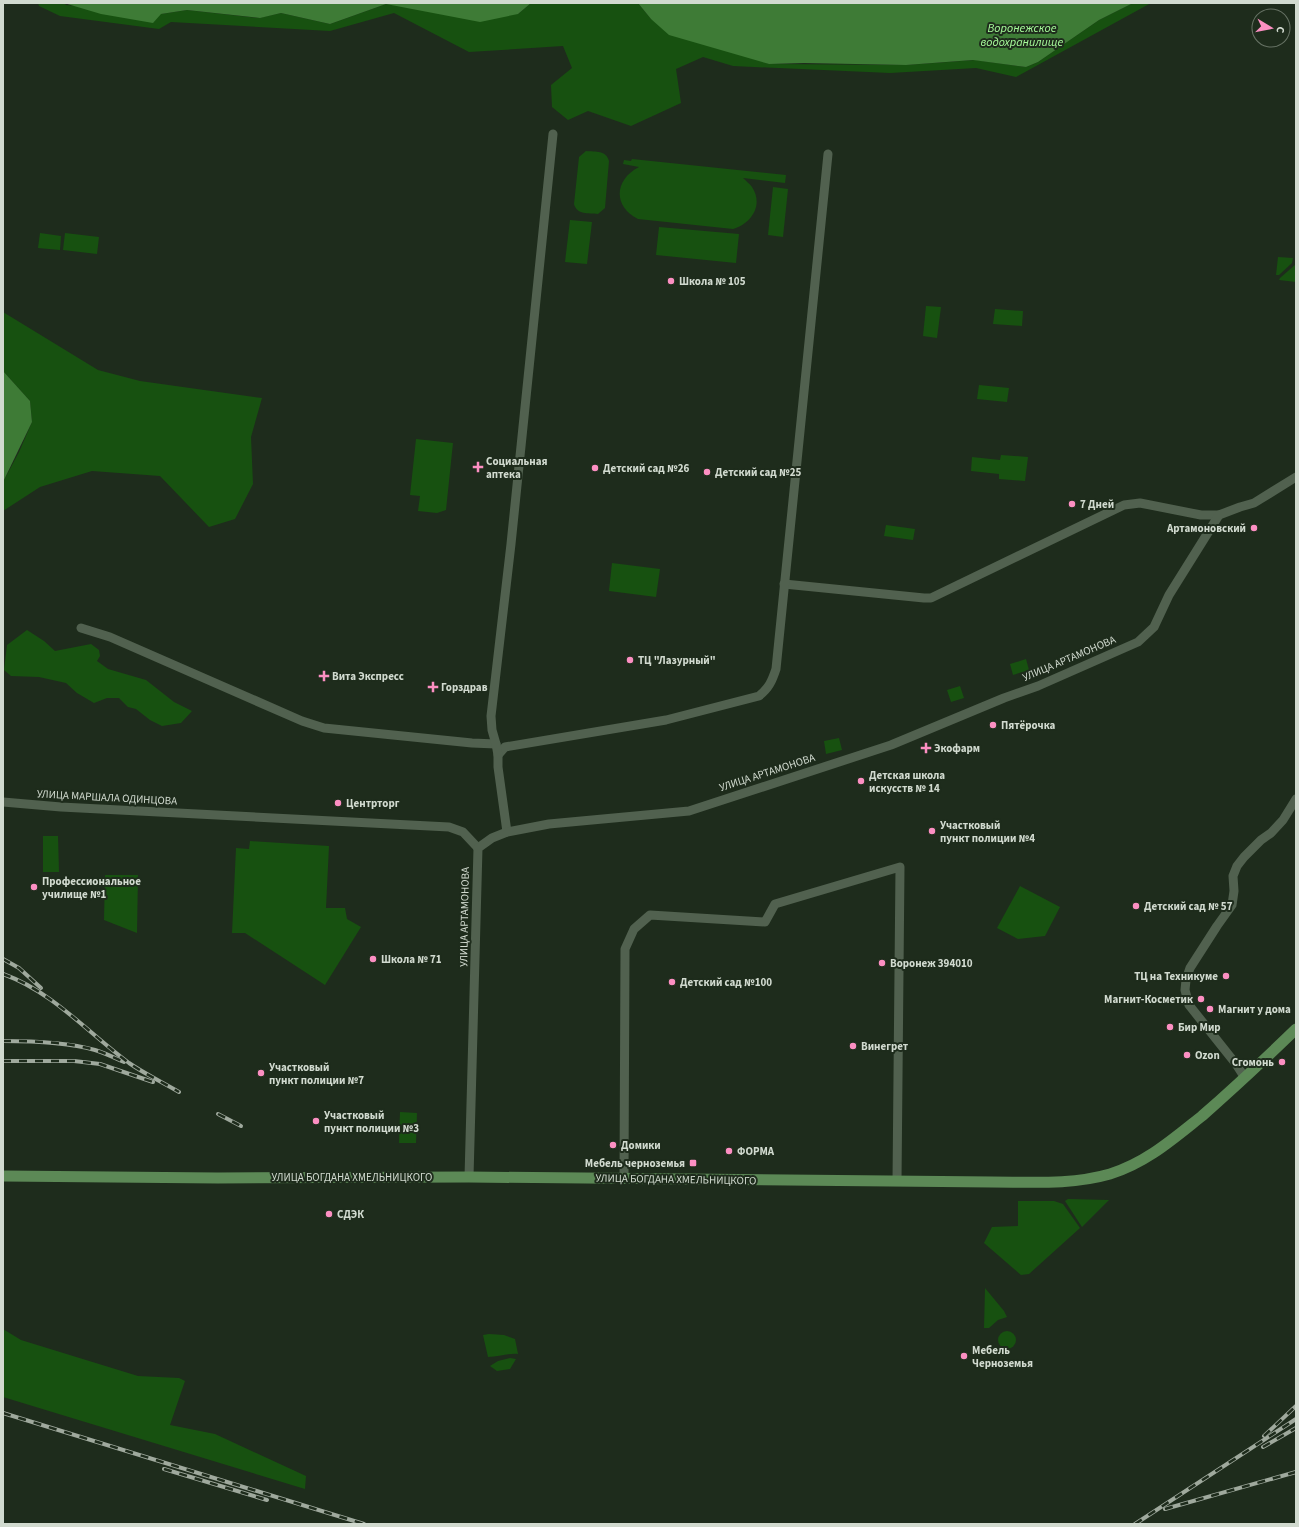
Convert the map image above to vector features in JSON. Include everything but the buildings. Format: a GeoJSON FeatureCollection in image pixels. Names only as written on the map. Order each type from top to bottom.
{"type":"FeatureCollection","features":[{"type":"Feature","properties":{"kind":"main road","name":"УЛИЦА БОГДАНА ХМЕЛЬНИЦКОГО"},"geometry":{"type":"LineString","coordinates":[[3,1176],[218,1178],[469,1177],[1047,1182],[1080,1180],[1111,1174],[1134,1165],[1164,1147],[1245,1078],[1296,1030]]}},
{"type":"Feature","properties":{"kind":"street"},"geometry":{"type":"LineString","coordinates":[[507,832],[498,767],[498,755],[492,730],[491,716],[512,537],[553,134]]}},
{"type":"Feature","properties":{"kind":"street"},"geometry":{"type":"LineString","coordinates":[[498,755],[505,747],[666,720],[760,696],[769,686],[776,670],[828,154]]}},
{"type":"Feature","properties":{"kind":"street"},"geometry":{"type":"LineString","coordinates":[[784,584],[931,598],[1124,505],[1140,503],[1201,515],[1219,515],[1254,503],[1296,478]]}},
{"type":"Feature","properties":{"kind":"street","name":"УЛИЦА АРТАМОНОВА"},"geometry":{"type":"LineString","coordinates":[[469,1177],[478,848],[492,838],[507,832],[549,824],[689,811],[891,745],[1004,698],[1038,686],[1138,642],[1154,627],[1169,594],[1219,515]]}},
{"type":"Feature","properties":{"kind":"street"},"geometry":{"type":"LineString","coordinates":[[81,628],[110,637],[302,721],[324,728],[496,744]]}},
{"type":"Feature","properties":{"kind":"street"},"geometry":{"type":"LineString","coordinates":[[1245,1078],[1236,1064],[1188,1005],[1185,990],[1186,980],[1190,968],[1214,929],[1232,905],[1234,891],[1233,876],[1237,866],[1261,840],[1271,834],[1279,825],[1296,799]]}},
{"type":"Feature","properties":{"kind":"street","name":"УЛИЦА МАРШАЛА ОДИНЦОВА"},"geometry":{"type":"LineString","coordinates":[[3,802],[62,807],[449,827],[463,832],[478,848]]}},
{"type":"Feature","properties":{"kind":"street"},"geometry":{"type":"LineString","coordinates":[[624,1178],[624,949],[634,929],[650,915],[765,922],[775,904],[900,867],[896,1181]]}},
{"type":"Feature","properties":{"kind":"shaded area"},"geometry":{"type":"Polygon","coordinates":[[[38,3],[64,3],[66,5],[161,14],[187,10],[259,18],[281,13],[330,24],[386,4],[518,14],[531,3],[638,3],[651,19],[769,64],[906,65],[975,60],[1026,67],[1038,62],[1099,20],[1133,3],[1151,3],[1016,77],[976,68],[890,73],[733,66],[703,57],[676,69],[681,103],[631,126],[588,111],[568,120],[552,107],[551,85],[572,68],[563,46],[469,52],[394,13],[330,31],[171,22],[159,29],[60,16],[39,6],[38,3]]]}},
{"type":"Feature","properties":{"kind":"shaded area"},"geometry":{"type":"Polygon","coordinates":[[[586,151],[603,153],[608,157],[609,161],[605,208],[598,214],[580,212],[575,208],[574,204],[579,157],[586,151]]]}},
{"type":"Feature","properties":{"kind":"shaded area"},"geometry":{"type":"Polygon","coordinates":[[[632,159],[786,175],[785,183],[743,178],[752,187],[757,200],[756,207],[754,213],[745,223],[733,229],[638,219],[630,214],[624,207],[620,193],[621,185],[625,178],[639,167],[623,164],[624,160],[631,161],[632,159]]]}},
{"type":"Feature","properties":{"kind":"shaded area"},"geometry":{"type":"Polygon","coordinates":[[[773,187],[788,189],[783,237],[768,235],[773,187]]]}},
{"type":"Feature","properties":{"kind":"shaded area"},"geometry":{"type":"Polygon","coordinates":[[[570,220],[592,222],[587,264],[565,262],[570,220]]]}},
{"type":"Feature","properties":{"kind":"shaded area"},"geometry":{"type":"Polygon","coordinates":[[[659,227],[739,234],[736,263],[656,255],[659,227]]]}},
{"type":"Feature","properties":{"kind":"shaded area"},"geometry":{"type":"Polygon","coordinates":[[[40,233],[61,236],[60,250],[38,248],[40,233]]]}},
{"type":"Feature","properties":{"kind":"shaded area"},"geometry":{"type":"Polygon","coordinates":[[[65,233],[99,237],[97,254],[63,250],[65,233]]]}},
{"type":"Feature","properties":{"kind":"shaded area"},"geometry":{"type":"Polygon","coordinates":[[[1278,257],[1293,258],[1292,263],[1279,275],[1276,275],[1278,257]]]}},
{"type":"Feature","properties":{"kind":"shaded area"},"geometry":{"type":"Polygon","coordinates":[[[1296,264],[1296,282],[1279,280],[1280,278],[1296,264]]]}},
{"type":"Feature","properties":{"kind":"shaded area"},"geometry":{"type":"Polygon","coordinates":[[[926,306],[941,307],[937,338],[923,336],[926,306]]]}},
{"type":"Feature","properties":{"kind":"shaded area"},"geometry":{"type":"Polygon","coordinates":[[[995,309],[1023,311],[1022,326],[993,324],[995,309]]]}},
{"type":"Feature","properties":{"kind":"shaded area"},"geometry":{"type":"Polygon","coordinates":[[[3,312],[98,370],[140,381],[262,398],[251,437],[253,484],[235,519],[209,527],[160,476],[92,471],[40,487],[3,511],[3,482],[19,452],[32,422],[30,401],[3,371],[3,312]]]}},
{"type":"Feature","properties":{"kind":"shaded area"},"geometry":{"type":"Polygon","coordinates":[[[979,385],[1009,388],[1007,402],[977,399],[979,385]]]}},
{"type":"Feature","properties":{"kind":"shaded area"},"geometry":{"type":"Polygon","coordinates":[[[416,439],[453,443],[446,510],[437,513],[418,511],[420,496],[410,495],[416,439]]]}},
{"type":"Feature","properties":{"kind":"shaded area"},"geometry":{"type":"Polygon","coordinates":[[[1001,455],[1028,457],[1025,481],[999,479],[999,474],[971,471],[972,457],[1000,460],[1001,455]]]}},
{"type":"Feature","properties":{"kind":"shaded area"},"geometry":{"type":"Polygon","coordinates":[[[886,525],[915,529],[913,540],[884,536],[886,525]]]}},
{"type":"Feature","properties":{"kind":"shaded area"},"geometry":{"type":"Polygon","coordinates":[[[612,563],[660,569],[656,597],[609,591],[612,563]]]}},
{"type":"Feature","properties":{"kind":"shaded area"},"geometry":{"type":"Polygon","coordinates":[[[27,630],[44,641],[55,651],[91,644],[99,650],[100,656],[97,661],[108,669],[146,680],[174,702],[192,711],[181,723],[162,726],[150,720],[136,709],[128,707],[119,698],[107,698],[94,703],[77,693],[66,683],[39,677],[11,676],[4,670],[7,645],[27,630]]]}},
{"type":"Feature","properties":{"kind":"shaded area"},"geometry":{"type":"Polygon","coordinates":[[[1026,659],[1029,670],[1013,675],[1010,664],[1026,659]]]}},
{"type":"Feature","properties":{"kind":"shaded area"},"geometry":{"type":"Polygon","coordinates":[[[960,686],[964,698],[951,702],[947,690],[960,686]]]}},
{"type":"Feature","properties":{"kind":"shaded area"},"geometry":{"type":"Polygon","coordinates":[[[839,738],[842,750],[826,754],[824,741],[839,738]]]}},
{"type":"Feature","properties":{"kind":"shaded area"},"geometry":{"type":"Polygon","coordinates":[[[43,836],[58,836],[59,872],[43,872],[43,836]]]}},
{"type":"Feature","properties":{"kind":"shaded area"},"geometry":{"type":"Polygon","coordinates":[[[250,841],[329,846],[326,908],[345,908],[347,919],[361,927],[325,985],[245,933],[232,933],[236,848],[249,849],[250,841]]]}},
{"type":"Feature","properties":{"kind":"shaded area"},"geometry":{"type":"Polygon","coordinates":[[[105,875],[138,875],[137,933],[104,920],[105,875]]]}},
{"type":"Feature","properties":{"kind":"shaded area"},"geometry":{"type":"Polygon","coordinates":[[[1020,886],[1060,907],[1045,936],[1018,939],[997,928],[1020,886]]]}},
{"type":"Feature","properties":{"kind":"shaded area"},"geometry":{"type":"Polygon","coordinates":[[[400,1112],[417,1113],[416,1143],[399,1143],[400,1112]]]}},
{"type":"Feature","properties":{"kind":"shaded area"},"geometry":{"type":"Polygon","coordinates":[[[1068,1199],[1109,1200],[1082,1227],[1065,1201],[1068,1199]]]}},
{"type":"Feature","properties":{"kind":"shaded area"},"geometry":{"type":"Polygon","coordinates":[[[1018,1201],[1054,1201],[1063,1204],[1080,1228],[1029,1274],[1021,1275],[984,1243],[992,1227],[1018,1226],[1018,1201]]]}},
{"type":"Feature","properties":{"kind":"shaded area"},"geometry":{"type":"Polygon","coordinates":[[[985,1288],[1004,1311],[1007,1317],[998,1320],[989,1328],[984,1328],[985,1288]]]}},
{"type":"Feature","properties":{"kind":"shaded area"},"geometry":{"type":"Polygon","coordinates":[[[3,1329],[21,1340],[138,1376],[179,1378],[185,1381],[170,1425],[215,1434],[306,1476],[305,1489],[3,1397],[3,1329]]]}},
{"type":"Feature","properties":{"kind":"shaded area"},"geometry":{"type":"Polygon","coordinates":[[[1007,1331],[1013,1334],[1016,1340],[1013,1346],[1007,1349],[1001,1346],[998,1340],[1001,1334],[1007,1331]]]}},
{"type":"Feature","properties":{"kind":"shaded area"},"geometry":{"type":"Polygon","coordinates":[[[483,1335],[504,1335],[515,1339],[518,1354],[488,1357],[483,1335]]]}},
{"type":"Feature","properties":{"kind":"shaded area"},"geometry":{"type":"Polygon","coordinates":[[[510,1358],[516,1359],[510,1369],[497,1371],[490,1366],[498,1361],[510,1358]]]}},
{"type":"Feature","properties":{"kind":"water"},"geometry":{"type":"Polygon","coordinates":[[[64,3],[531,3],[518,14],[480,22],[386,4],[330,24],[281,13],[260,18],[187,10],[161,14],[153,23],[101,14],[64,3]]]}},
{"type":"Feature","properties":{"kind":"water","name":"Воронежское водохранилище"},"geometry":{"type":"Polygon","coordinates":[[[638,3],[1133,3],[1099,20],[1038,62],[1026,67],[973,60],[906,65],[804,63],[769,64],[669,35],[651,19],[638,3]]]}},
{"type":"Feature","properties":{"kind":"water"},"geometry":{"type":"Polygon","coordinates":[[[3,371],[30,401],[32,422],[3,482],[3,371]]]}},
{"type":"Feature","properties":{"kind":"railway"},"geometry":{"type":"LineString","coordinates":[[3,959],[19,968],[41,988]]}},
{"type":"Feature","properties":{"kind":"railway"},"geometry":{"type":"LineString","coordinates":[[3,974],[38,991],[54,1002],[129,1063],[179,1092]]}},
{"type":"Feature","properties":{"kind":"railway"},"geometry":{"type":"LineString","coordinates":[[3,1041],[73,1045],[99,1051],[124,1062]]}},
{"type":"Feature","properties":{"kind":"railway"},"geometry":{"type":"LineString","coordinates":[[3,1061],[74,1061],[100,1064],[153,1082]]}},
{"type":"Feature","properties":{"kind":"railway"},"geometry":{"type":"LineString","coordinates":[[218,1114],[241,1126]]}},
{"type":"Feature","properties":{"kind":"railway"},"geometry":{"type":"LineString","coordinates":[[1264,1436],[1296,1406]]}},
{"type":"Feature","properties":{"kind":"railway"},"geometry":{"type":"LineString","coordinates":[[3,1413],[364,1524]]}},
{"type":"Feature","properties":{"kind":"railway"},"geometry":{"type":"LineString","coordinates":[[1135,1524],[1296,1419]]}},
{"type":"Feature","properties":{"kind":"railway"},"geometry":{"type":"LineString","coordinates":[[1263,1447],[1296,1428]]}},
{"type":"Feature","properties":{"kind":"railway"},"geometry":{"type":"LineString","coordinates":[[164,1469],[267,1500]]}},
{"type":"Feature","properties":{"kind":"railway"},"geometry":{"type":"LineString","coordinates":[[1165,1509],[1296,1472]]}},
{"type":"Feature","properties":{"kind":"place","name":"Школа № 105"},"geometry":{"type":"Point","coordinates":[671,281]}},
{"type":"Feature","properties":{"kind":"place","name":"Социальная аптека"},"geometry":{"type":"Point","coordinates":[478,467]}},
{"type":"Feature","properties":{"kind":"place","name":"Детский сад №26"},"geometry":{"type":"Point","coordinates":[595,468]}},
{"type":"Feature","properties":{"kind":"place","name":"Детский сад №25"},"geometry":{"type":"Point","coordinates":[707,472]}},
{"type":"Feature","properties":{"kind":"place","name":"7 Дней"},"geometry":{"type":"Point","coordinates":[1072,504]}},
{"type":"Feature","properties":{"kind":"place","name":"Артамоновский"},"geometry":{"type":"Point","coordinates":[1254,528]}},
{"type":"Feature","properties":{"kind":"place","name":"ТЦ \"Лазурный\""},"geometry":{"type":"Point","coordinates":[630,660]}},
{"type":"Feature","properties":{"kind":"place","name":"Вита Экспресс"},"geometry":{"type":"Point","coordinates":[324,676]}},
{"type":"Feature","properties":{"kind":"place","name":"Горздрав"},"geometry":{"type":"Point","coordinates":[433,687]}},
{"type":"Feature","properties":{"kind":"place","name":"Пятёрочка"},"geometry":{"type":"Point","coordinates":[993,725]}},
{"type":"Feature","properties":{"kind":"place","name":"Экофарм"},"geometry":{"type":"Point","coordinates":[926,748]}},
{"type":"Feature","properties":{"kind":"place","name":"Детская школа искусств № 14"},"geometry":{"type":"Point","coordinates":[861,781]}},
{"type":"Feature","properties":{"kind":"place","name":"Центрторг"},"geometry":{"type":"Point","coordinates":[338,803]}},
{"type":"Feature","properties":{"kind":"place","name":"Участковый пункт полиции №4"},"geometry":{"type":"Point","coordinates":[932,831]}},
{"type":"Feature","properties":{"kind":"place","name":"Профессиональное училище №1"},"geometry":{"type":"Point","coordinates":[34,887]}},
{"type":"Feature","properties":{"kind":"place","name":"Детский сад № 57"},"geometry":{"type":"Point","coordinates":[1136,906]}},
{"type":"Feature","properties":{"kind":"place","name":"Школа № 71"},"geometry":{"type":"Point","coordinates":[373,959]}},
{"type":"Feature","properties":{"kind":"place","name":"Воронеж 394010"},"geometry":{"type":"Point","coordinates":[882,963]}},
{"type":"Feature","properties":{"kind":"place","name":"ТЦ на Техникуме"},"geometry":{"type":"Point","coordinates":[1226,976]}},
{"type":"Feature","properties":{"kind":"place","name":"Детский сад №100"},"geometry":{"type":"Point","coordinates":[672,982]}},
{"type":"Feature","properties":{"kind":"place","name":"Магнит-Косметик"},"geometry":{"type":"Point","coordinates":[1201,999]}},
{"type":"Feature","properties":{"kind":"place","name":"Магнит у дома"},"geometry":{"type":"Point","coordinates":[1210,1009]}},
{"type":"Feature","properties":{"kind":"place","name":"Бир Мир"},"geometry":{"type":"Point","coordinates":[1170,1027]}},
{"type":"Feature","properties":{"kind":"place","name":"Винегрет"},"geometry":{"type":"Point","coordinates":[853,1046]}},
{"type":"Feature","properties":{"kind":"place","name":"Ozon"},"geometry":{"type":"Point","coordinates":[1187,1055]}},
{"type":"Feature","properties":{"kind":"place","name":"Сгомонь"},"geometry":{"type":"Point","coordinates":[1282,1062]}},
{"type":"Feature","properties":{"kind":"place","name":"Участковый пункт полиции №7"},"geometry":{"type":"Point","coordinates":[261,1073]}},
{"type":"Feature","properties":{"kind":"place","name":"Участковый пункт полиции №3"},"geometry":{"type":"Point","coordinates":[316,1121]}},
{"type":"Feature","properties":{"kind":"place","name":"Домики"},"geometry":{"type":"Point","coordinates":[613,1145]}},
{"type":"Feature","properties":{"kind":"place","name":"ФОРМА"},"geometry":{"type":"Point","coordinates":[729,1151]}},
{"type":"Feature","properties":{"kind":"place","name":"Мебель черноземья"},"geometry":{"type":"Point","coordinates":[693,1163]}},
{"type":"Feature","properties":{"kind":"place","name":"СДЭК"},"geometry":{"type":"Point","coordinates":[329,1214]}},
{"type":"Feature","properties":{"kind":"place","name":"Мебель Черноземья"},"geometry":{"type":"Point","coordinates":[964,1356]}}]}
